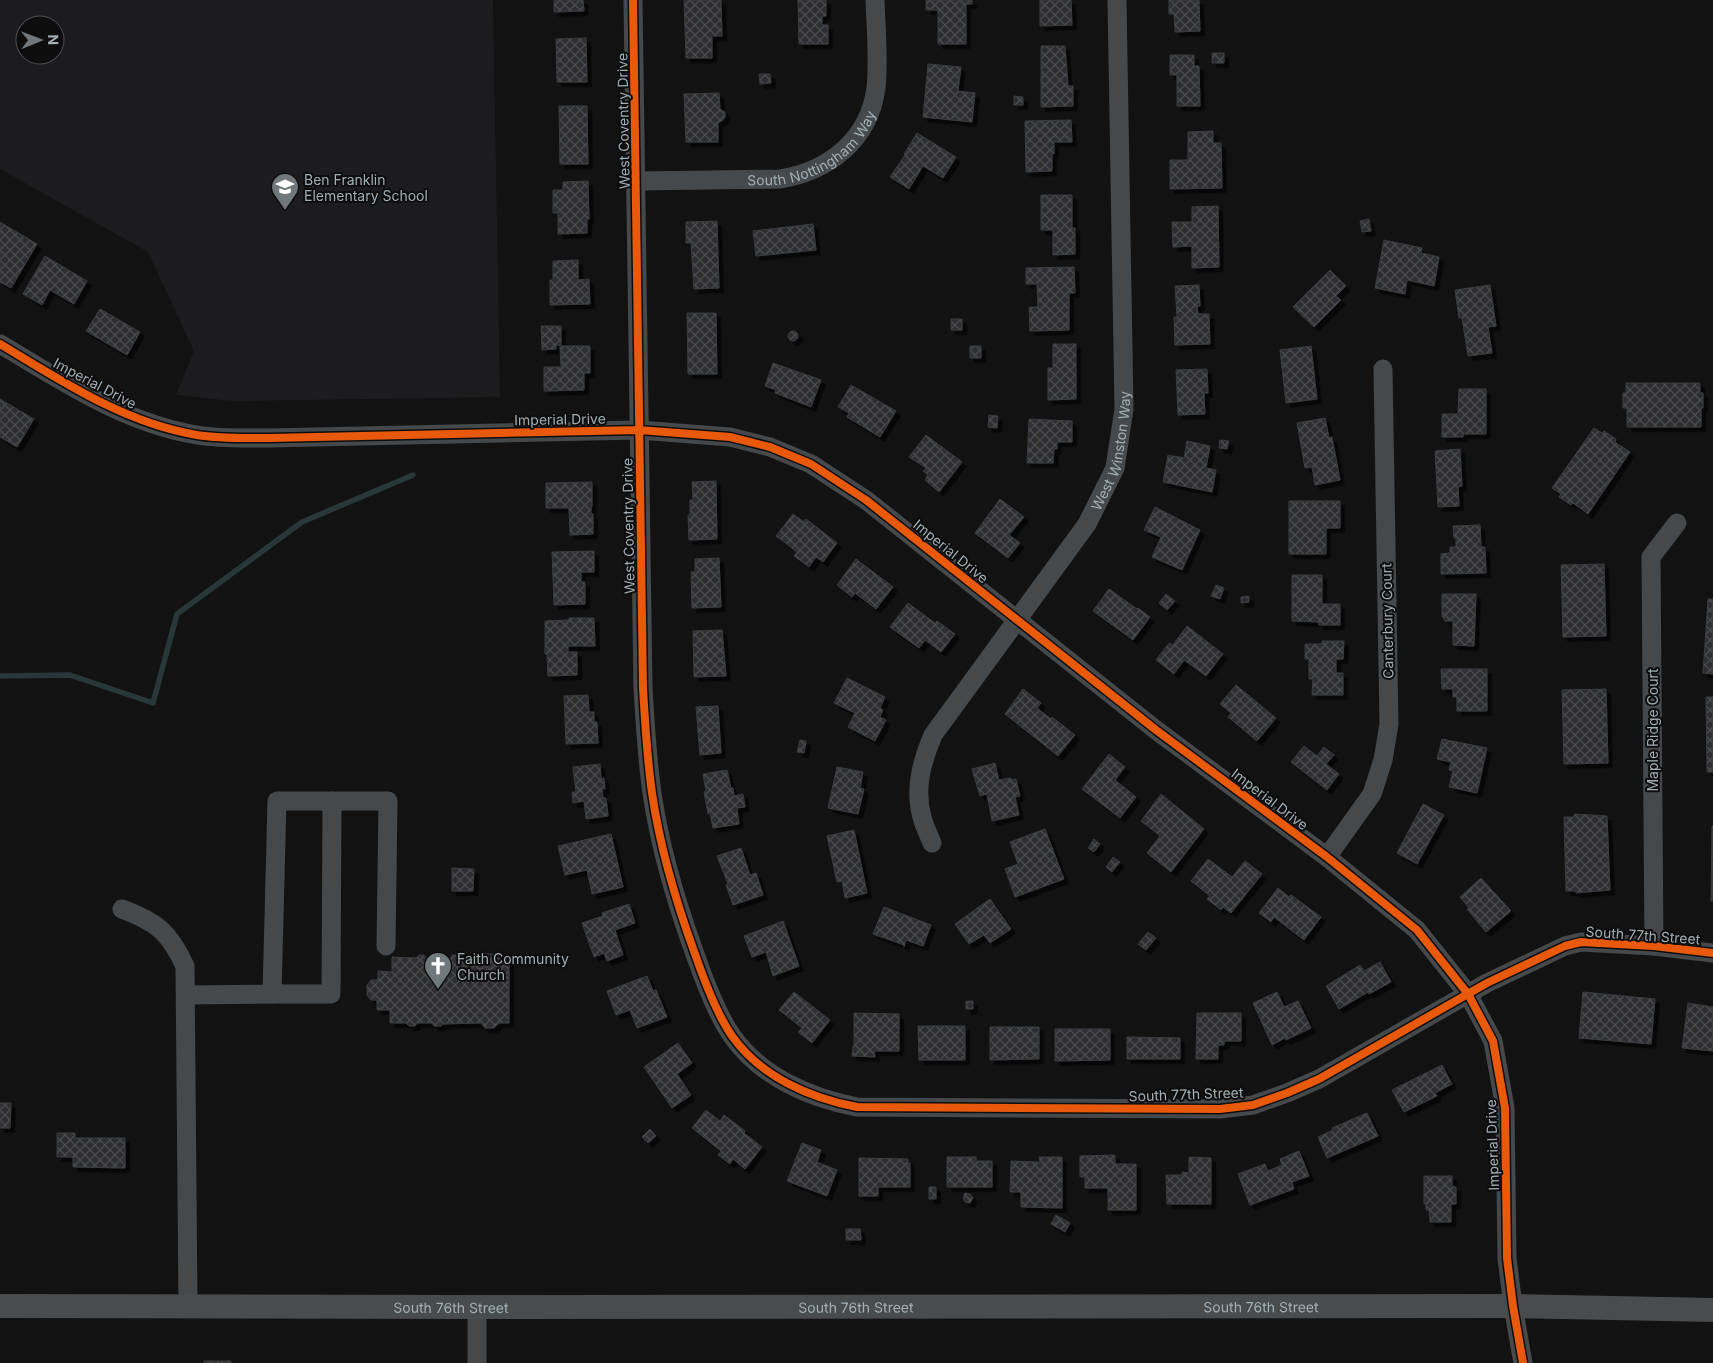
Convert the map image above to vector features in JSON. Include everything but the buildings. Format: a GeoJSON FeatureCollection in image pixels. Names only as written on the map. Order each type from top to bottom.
{"type":"FeatureCollection","features":[{"type":"Feature","properties":{"kind":"main road","name":"South 76th Street"},"geometry":{"type":"LineString","coordinates":[[0,1306],[1513,1306],[1713,1310]]}},
{"type":"Feature","properties":{"kind":"street","name":"West Coventry Drive"},"geometry":{"type":"LineString","coordinates":[[633,0],[643,688],[647,745],[652,795],[664,855],[680,911],[702,975],[732,1037]]}},
{"type":"Feature","properties":{"kind":"street","name":"South Nottingham Way"},"geometry":{"type":"LineString","coordinates":[[637,181],[780,179],[816,170],[842,152],[862,128],[874,100],[876,75],[875,0]]}},
{"type":"Feature","properties":{"kind":"street","name":"West Winston Way"},"geometry":{"type":"LineString","coordinates":[[932,843],[922,817],[919,791],[925,754],[933,735],[1087,524],[1115,468],[1124,409],[1117,0]]}},
{"type":"Feature","properties":{"kind":"street","name":"Imperial Drive"},"geometry":{"type":"LineString","coordinates":[[0,344],[108,407],[158,426],[196,435],[222,439],[639,430],[730,437],[770,447],[811,464],[866,500],[1156,730],[1327,857],[1418,930],[1468,994],[1493,1041],[1505,1108],[1507,1258],[1523,1363]]}},
{"type":"Feature","properties":{"kind":"street","name":"Canterbury Court"},"geometry":{"type":"LineString","coordinates":[[1327,857],[1372,794],[1383,760],[1389,724],[1383,369]]}},
{"type":"Feature","properties":{"kind":"street","name":"Maple Ridge Court"},"geometry":{"type":"LineString","coordinates":[[1654,946],[1651,557],[1677,523]]}},
{"type":"Feature","properties":{"kind":"street"},"geometry":{"type":"LineString","coordinates":[[272,994],[277,801],[388,801],[386,946]]}},
{"type":"Feature","properties":{"kind":"street"},"geometry":{"type":"LineString","coordinates":[[186,995],[331,994],[332,801]]}},
{"type":"Feature","properties":{"kind":"street"},"geometry":{"type":"LineString","coordinates":[[122,909],[147,918],[160,929],[176,948],[185,966],[188,1306]]}},
{"type":"Feature","properties":{"kind":"street","name":"South 77th Street"},"geometry":{"type":"LineString","coordinates":[[732,1037],[762,1067],[798,1090],[857,1107],[1220,1109],[1253,1105],[1287,1093],[1318,1078],[1495,979],[1565,946],[1582,942],[1654,946],[1713,953]]}},
{"type":"Feature","properties":{"kind":"street"},"geometry":{"type":"LineString","coordinates":[[477,1307],[477,1363]]}},
{"type":"Feature","properties":{"kind":"shaded area","name":"Ben Franklin Elementary School"},"geometry":{"type":"Polygon","coordinates":[[[0,0],[493,0],[500,397],[232,401],[176,395],[194,351],[148,252],[0,169],[0,0]]]}},
{"type":"Feature","properties":{"kind":"waterway"},"geometry":{"type":"LineString","coordinates":[[0,676],[70,675],[153,703],[177,614],[302,522],[413,475]]}},
{"type":"Feature","properties":{"kind":"cycle path"},"geometry":{"type":"LineString","coordinates":[[633,0],[643,688],[650,780],[655,814],[669,875],[702,975],[726,1027],[757,1063],[788,1084],[822,1098],[857,1107],[1220,1109],[1253,1105],[1319,1079],[1487,983],[1565,946],[1581,942],[1654,946],[1713,953]]}},
{"type":"Feature","properties":{"kind":"cycle path"},"geometry":{"type":"LineString","coordinates":[[0,344],[70,386],[119,411],[144,421],[197,435],[224,438],[269,438],[639,430],[730,437],[770,447],[811,464],[866,500],[1156,730],[1327,857],[1417,930],[1468,994],[1493,1041],[1505,1108],[1507,1258],[1523,1363]]}},
{"type":"Feature","properties":{"kind":"place","name":"Ben Franklin Elementary School"},"geometry":{"type":"Point","coordinates":[285,211]}},
{"type":"Feature","properties":{"kind":"place","name":"Faith Community Church"},"geometry":{"type":"Point","coordinates":[438,990]}}]}
